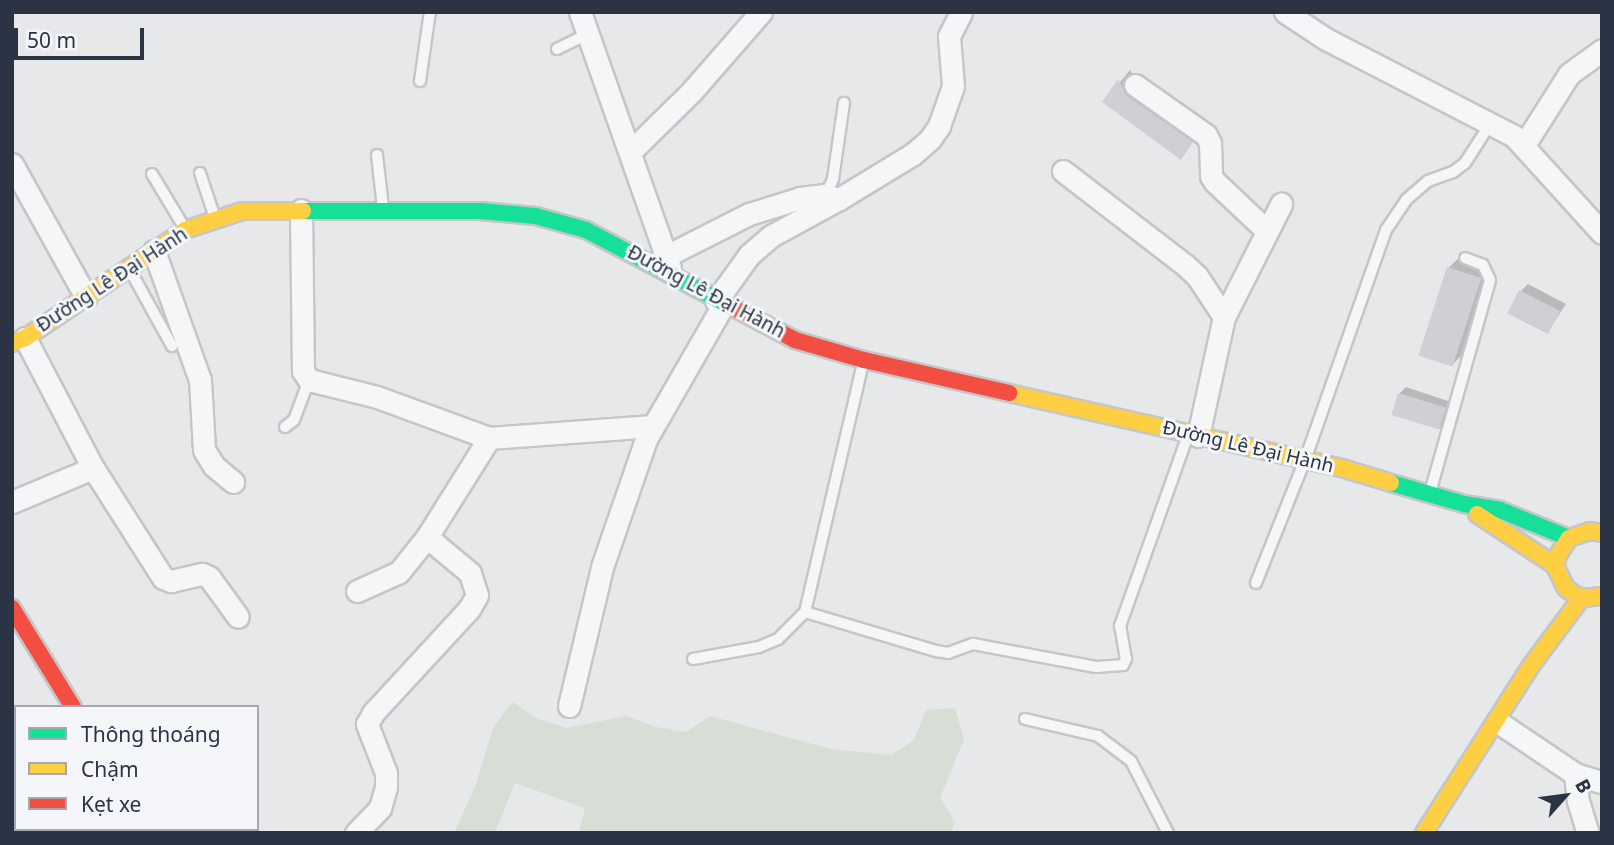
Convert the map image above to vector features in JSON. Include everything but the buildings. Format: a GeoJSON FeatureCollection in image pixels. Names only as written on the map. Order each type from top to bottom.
{"type":"FeatureCollection","features":[{"type":"Feature","properties":{"kind":"main road","name":"Đường Lê Đại Hành"},"geometry":{"type":"LineString","coordinates":[[18,340],[185,230],[242,211],[480,211],[536,216],[586,230],[670,264],[719,303],[794,340],[864,360],[1306,460],[1464,504],[1500,510],[1569,538]]}},
{"type":"Feature","properties":{"kind":"main road","name":"Đường Lê Đại Hành"},"geometry":{"type":"LineString","coordinates":[[1464,504],[1497,530],[1556,566]]}},
{"type":"Feature","properties":{"kind":"main road"},"geometry":{"type":"LineString","coordinates":[[1601,532],[1590,531],[1569,538],[1561,547],[1556,566],[1566,588],[1582,597],[1602,596]]}},
{"type":"Feature","properties":{"kind":"main road"},"geometry":{"type":"LineString","coordinates":[[1530,667],[1545,628],[1566,588]]}},
{"type":"Feature","properties":{"kind":"main road"},"geometry":{"type":"LineString","coordinates":[[1424,833],[1498,722],[1530,667],[1582,597]]}},
{"type":"Feature","properties":{"kind":"main road"},"geometry":{"type":"LineString","coordinates":[[12,608],[73,705]]}},
{"type":"Feature","properties":{"kind":"street"},"geometry":{"type":"LineString","coordinates":[[580,12],[670,264],[740,217],[800,198],[832,197]]}},
{"type":"Feature","properties":{"kind":"street"},"geometry":{"type":"LineString","coordinates":[[631,151],[692,91],[761,12]]}},
{"type":"Feature","properties":{"kind":"street"},"geometry":{"type":"LineString","coordinates":[[569,706],[602,567],[646,439],[719,303],[749,255],[771,236],[832,197],[913,154],[934,133],[953,86],[949,36],[961,12]]}},
{"type":"Feature","properties":{"kind":"street"},"geometry":{"type":"LineString","coordinates":[[1285,12],[1326,38],[1490,124],[1524,145],[1602,233]]}},
{"type":"Feature","properties":{"kind":"street"},"geometry":{"type":"LineString","coordinates":[[1524,145],[1569,74],[1602,50]]}},
{"type":"Feature","properties":{"kind":"street"},"geometry":{"type":"LineString","coordinates":[[1135,85],[1206,135],[1210,143],[1211,176],[1214,182],[1267,231]]}},
{"type":"Feature","properties":{"kind":"street"},"geometry":{"type":"LineString","coordinates":[[12,164],[86,297]]}},
{"type":"Feature","properties":{"kind":"street"},"geometry":{"type":"LineString","coordinates":[[1063,172],[1185,265],[1197,276],[1224,317]]}},
{"type":"Feature","properties":{"kind":"street"},"geometry":{"type":"LineString","coordinates":[[1193,435],[1224,317],[1282,204]]}},
{"type":"Feature","properties":{"kind":"street"},"geometry":{"type":"LineString","coordinates":[[301,210],[303,371],[309,380],[377,397],[489,438],[653,426]]}},
{"type":"Feature","properties":{"kind":"street"},"geometry":{"type":"LineString","coordinates":[[154,251],[200,380],[204,450],[214,466],[233,482]]}},
{"type":"Feature","properties":{"kind":"street"},"geometry":{"type":"LineString","coordinates":[[18,340],[93,468],[163,578],[171,580],[202,574],[209,577],[238,617]]}},
{"type":"Feature","properties":{"kind":"street"},"geometry":{"type":"LineString","coordinates":[[357,590],[399,572],[427,537],[489,438]]}},
{"type":"Feature","properties":{"kind":"street"},"geometry":{"type":"LineString","coordinates":[[12,502],[93,468]]}},
{"type":"Feature","properties":{"kind":"street"},"geometry":{"type":"LineString","coordinates":[[356,833],[380,808],[386,788],[386,773],[367,724],[373,713],[469,609],[477,595],[470,573],[427,537]]}},
{"type":"Feature","properties":{"kind":"street"},"geometry":{"type":"LineString","coordinates":[[1498,722],[1575,774],[1602,782]]}},
{"type":"Feature","properties":{"kind":"street"},"geometry":{"type":"LineString","coordinates":[[1575,774],[1578,801],[1588,833]]}},
{"type":"Feature","properties":{"kind":"lane"},"geometry":{"type":"LineString","coordinates":[[420,81],[430,12]]}},
{"type":"Feature","properties":{"kind":"lane"},"geometry":{"type":"LineString","coordinates":[[556,49],[588,34]]}},
{"type":"Feature","properties":{"kind":"lane"},"geometry":{"type":"LineString","coordinates":[[832,197],[844,103]]}},
{"type":"Feature","properties":{"kind":"lane"},"geometry":{"type":"LineString","coordinates":[[1256,583],[1306,460],[1386,230],[1406,200],[1428,181],[1453,172],[1465,163],[1490,124]]}},
{"type":"Feature","properties":{"kind":"lane"},"geometry":{"type":"LineString","coordinates":[[377,155],[384,211]]}},
{"type":"Feature","properties":{"kind":"lane"},"geometry":{"type":"LineString","coordinates":[[200,173],[215,218]]}},
{"type":"Feature","properties":{"kind":"lane"},"geometry":{"type":"LineString","coordinates":[[152,174],[185,230]]}},
{"type":"Feature","properties":{"kind":"lane"},"geometry":{"type":"LineString","coordinates":[[1429,494],[1490,281],[1483,265],[1465,258]]}},
{"type":"Feature","properties":{"kind":"lane"},"geometry":{"type":"LineString","coordinates":[[129,267],[172,346]]}},
{"type":"Feature","properties":{"kind":"lane"},"geometry":{"type":"LineString","coordinates":[[693,659],[759,647],[778,639],[805,612],[864,360]]}},
{"type":"Feature","properties":{"kind":"lane"},"geometry":{"type":"LineString","coordinates":[[285,427],[294,420],[309,380]]}},
{"type":"Feature","properties":{"kind":"lane"},"geometry":{"type":"LineString","coordinates":[[805,612],[936,651],[948,653],[973,644],[1096,667],[1123,665],[1126,659],[1121,626],[1193,435]]}},
{"type":"Feature","properties":{"kind":"lane"},"geometry":{"type":"LineString","coordinates":[[1026,719],[1098,736],[1131,761],[1168,833]]}},
{"type":"Feature","properties":{"kind":"shaded area"},"geometry":{"type":"Polygon","coordinates":[[[512,702],[538,719],[567,728],[626,716],[656,727],[686,732],[710,716],[831,749],[891,755],[914,740],[926,710],[955,708],[964,739],[940,798],[955,822],[951,833],[579,833],[585,808],[515,783],[495,833],[454,833],[475,787],[493,728],[512,702]]]}},
{"type":"Feature","properties":{"kind":"traffic: fast"},"geometry":{"type":"LineString","coordinates":[[303,211],[480,211],[536,216],[586,230],[728,305]]}},
{"type":"Feature","properties":{"kind":"traffic: fast"},"geometry":{"type":"LineString","coordinates":[[1391,483],[1464,504],[1500,510],[1569,538]]}},
{"type":"Feature","properties":{"kind":"traffic: slow"},"geometry":{"type":"LineString","coordinates":[[12,343],[25,338],[185,230],[242,211],[303,211]]}},
{"type":"Feature","properties":{"kind":"traffic: slow"},"geometry":{"type":"LineString","coordinates":[[1009,393],[1345,469],[1391,483]]}},
{"type":"Feature","properties":{"kind":"traffic: slow"},"geometry":{"type":"LineString","coordinates":[[1477,514],[1556,566]]}},
{"type":"Feature","properties":{"kind":"traffic: slow"},"geometry":{"type":"LineString","coordinates":[[1600,596],[1585,598],[1575,595],[1566,588],[1556,568],[1557,557],[1569,538],[1590,531],[1602,533]]}},
{"type":"Feature","properties":{"kind":"traffic: slow"},"geometry":{"type":"LineString","coordinates":[[1424,833],[1530,667],[1582,597]]}},
{"type":"Feature","properties":{"kind":"traffic: jam"},"geometry":{"type":"LineString","coordinates":[[728,305],[795,340],[864,360],[1009,393]]}},
{"type":"Feature","properties":{"kind":"traffic: jam"},"geometry":{"type":"LineString","coordinates":[[12,608],[72,705]]}}]}
